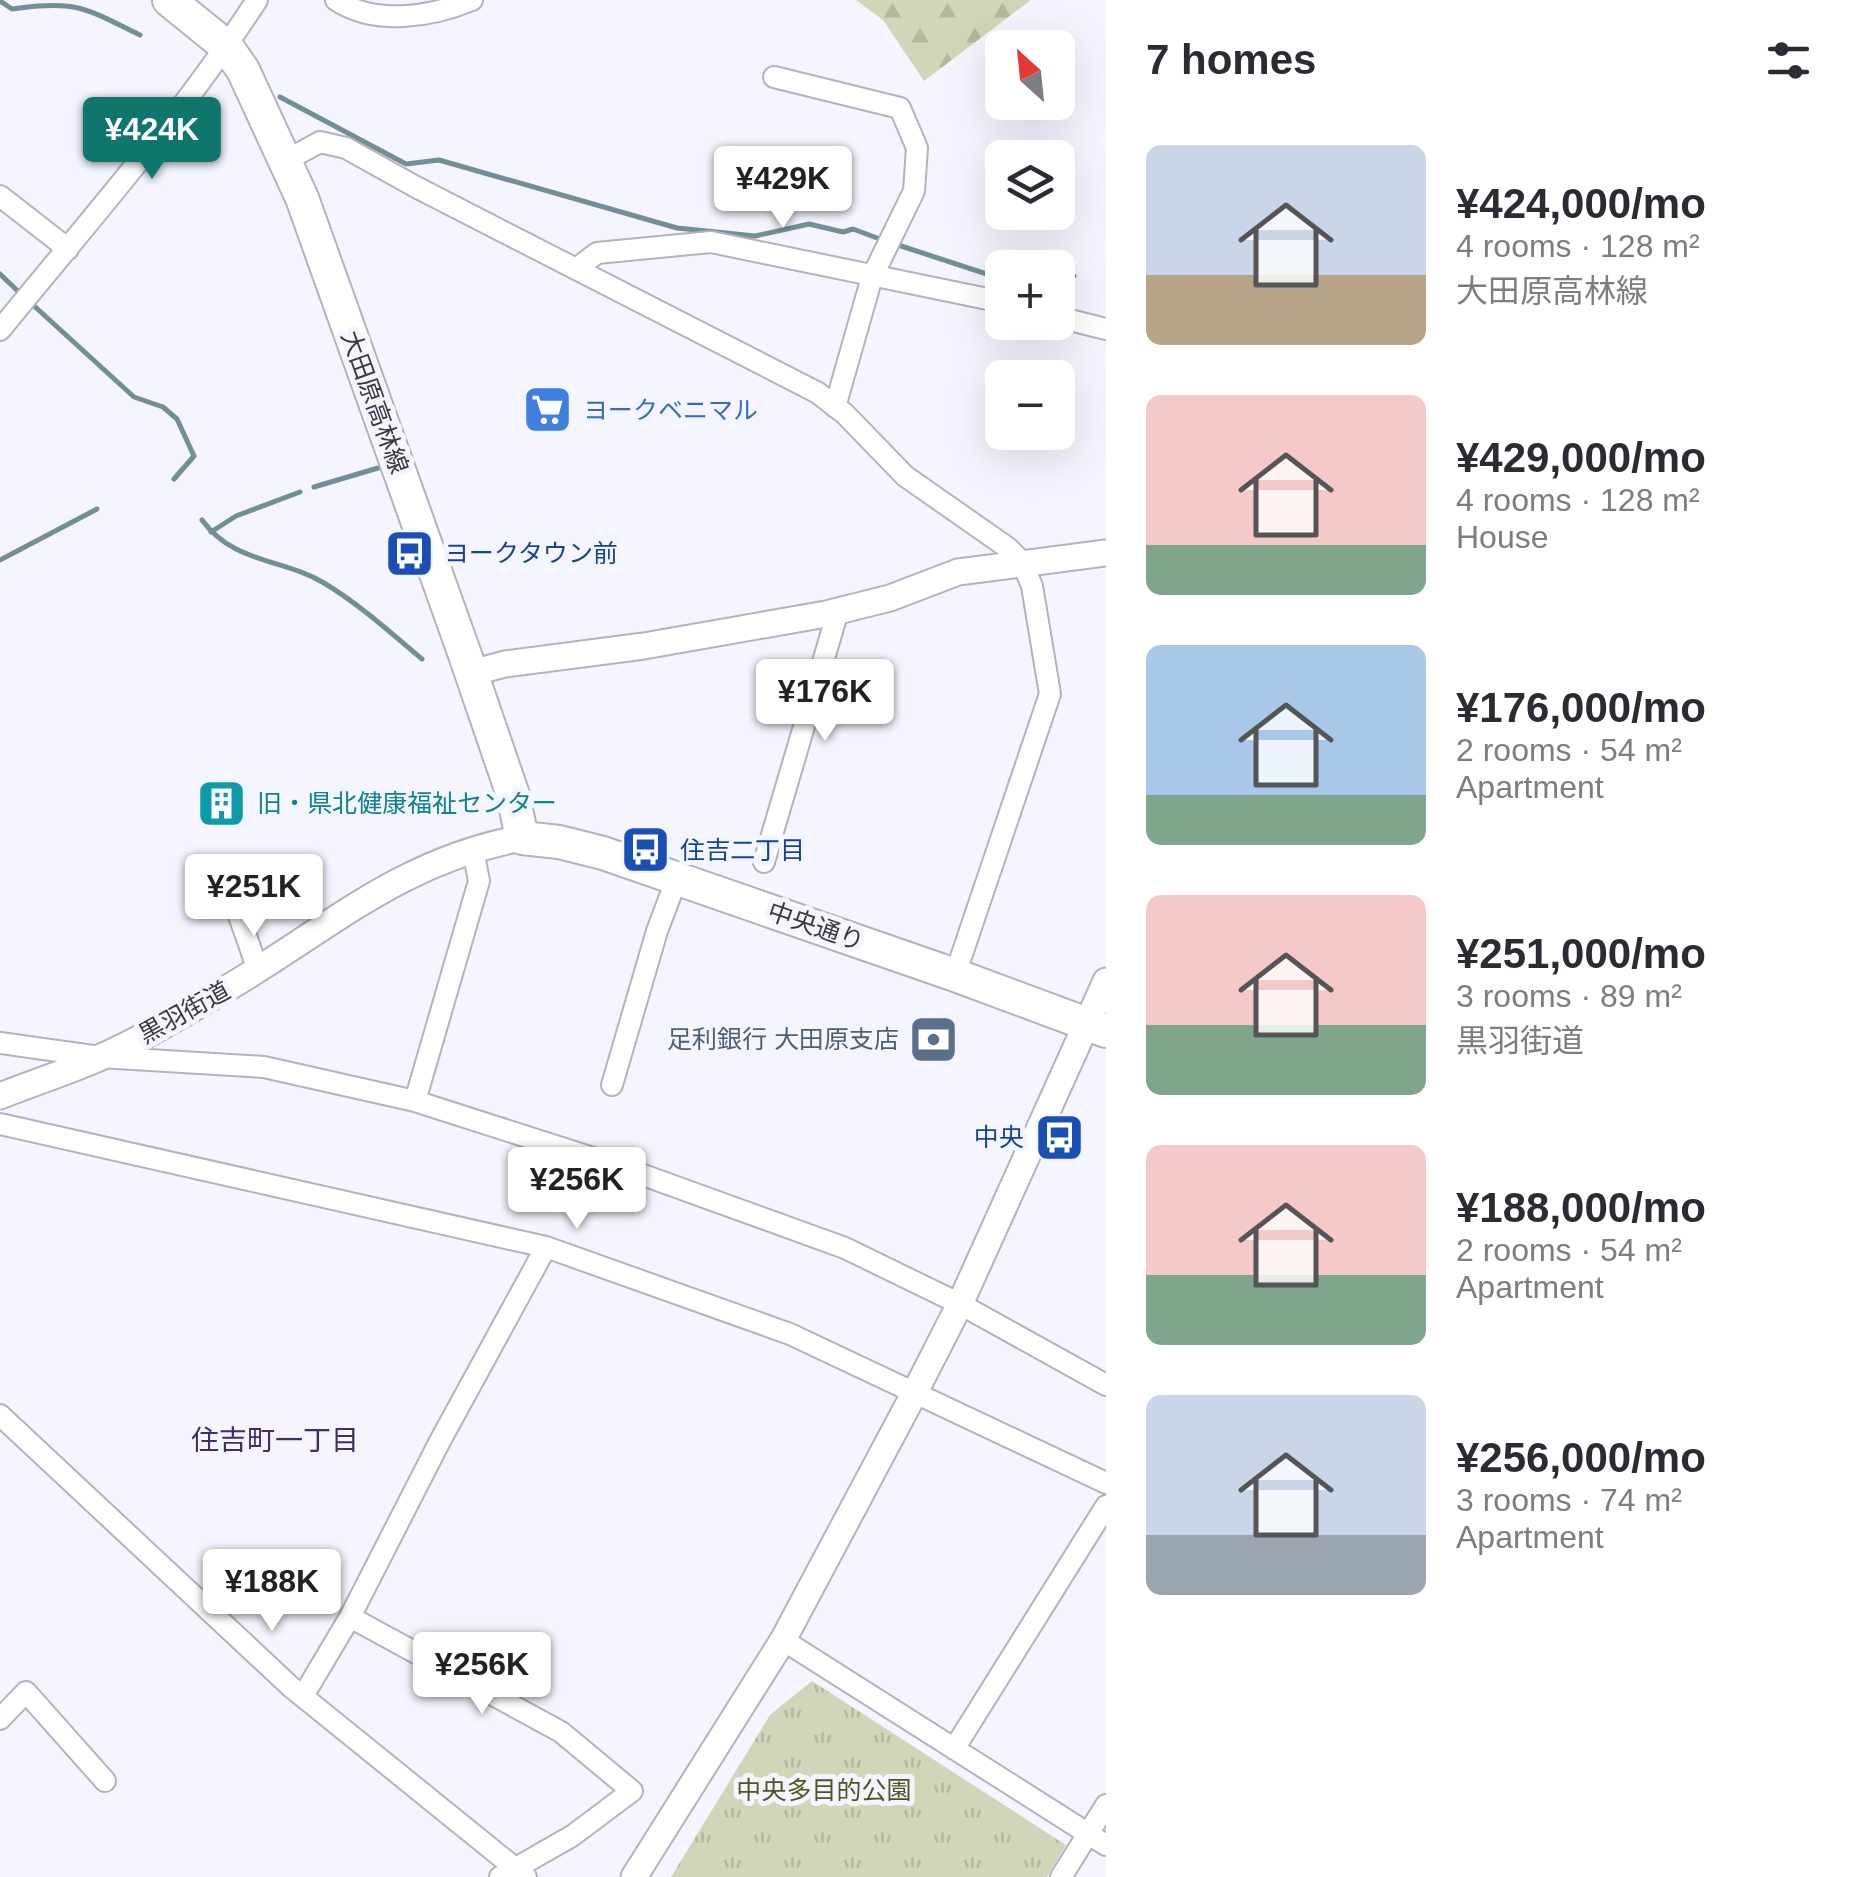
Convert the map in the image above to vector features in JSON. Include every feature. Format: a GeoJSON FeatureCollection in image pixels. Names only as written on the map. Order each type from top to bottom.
{"type":"FeatureCollection","features":[{"type":"Feature","properties":{"kind":"main road","name":"大田原高林線"},"geometry":{"type":"LineString","coordinates":[[168,0],[226,46],[243,70],[302,198],[471,673],[513,796],[522,838]]}},
{"type":"Feature","properties":{"kind":"main road","name":"中央通り"},"geometry":{"type":"LineString","coordinates":[[522,838],[585,848],[677,878],[1097,1028]]}},
{"type":"Feature","properties":{"kind":"street"},"geometry":{"type":"LineString","coordinates":[[0,330],[68,249],[226,46],[257,0]]}},
{"type":"Feature","properties":{"kind":"street"},"geometry":{"type":"LineString","coordinates":[[336,0],[398,19],[460,2]]}},
{"type":"Feature","properties":{"kind":"street"},"geometry":{"type":"LineString","coordinates":[[774,77],[900,108],[917,148],[914,192],[872,277],[836,407]]}},
{"type":"Feature","properties":{"kind":"street"},"geometry":{"type":"LineString","coordinates":[[286,161],[320,142],[346,148],[818,394],[906,476],[1022,562],[1032,586],[1050,694],[955,975]]}},
{"type":"Feature","properties":{"kind":"street"},"geometry":{"type":"LineString","coordinates":[[0,196],[68,249]]}},
{"type":"Feature","properties":{"kind":"street"},"geometry":{"type":"LineString","coordinates":[[576,269],[597,253],[712,242],[985,299]]}},
{"type":"Feature","properties":{"kind":"street"},"geometry":{"type":"LineString","coordinates":[[1075,321],[1106,329]]}},
{"type":"Feature","properties":{"kind":"street"},"geometry":{"type":"LineString","coordinates":[[471,673],[505,664],[644,646],[838,611],[890,598],[958,572],[1106,553]]}},
{"type":"Feature","properties":{"kind":"street"},"geometry":{"type":"LineString","coordinates":[[764,862],[838,611]]}},
{"type":"Feature","properties":{"kind":"street","name":"黒羽街道"},"geometry":{"type":"LineString","coordinates":[[0,1096],[100,1058],[258,970],[377,891],[420,868],[522,838]]}},
{"type":"Feature","properties":{"kind":"street"},"geometry":{"type":"LineString","coordinates":[[415,1101],[479,881],[473,850]]}},
{"type":"Feature","properties":{"kind":"street"},"geometry":{"type":"LineString","coordinates":[[612,1085],[657,931],[677,878]]}},
{"type":"Feature","properties":{"kind":"street"},"geometry":{"type":"LineString","coordinates":[[238,913],[258,970]]}},
{"type":"Feature","properties":{"kind":"street"},"geometry":{"type":"LineString","coordinates":[[634,1877],[783,1640],[915,1392],[1097,1028],[1106,980]]}},
{"type":"Feature","properties":{"kind":"street"},"geometry":{"type":"LineString","coordinates":[[0,1043],[100,1058],[264,1067],[415,1101],[621,1167],[846,1248],[960,1304],[1106,1385]]}},
{"type":"Feature","properties":{"kind":"street"},"geometry":{"type":"LineString","coordinates":[[0,1124],[546,1247],[790,1334],[1106,1483]]}},
{"type":"Feature","properties":{"kind":"street"},"geometry":{"type":"LineString","coordinates":[[302,1696],[350,1616],[546,1247]]}},
{"type":"Feature","properties":{"kind":"street"},"geometry":{"type":"LineString","coordinates":[[0,1415],[302,1696],[513,1874],[632,1791],[561,1732],[350,1616]]}},
{"type":"Feature","properties":{"kind":"street"},"geometry":{"type":"LineString","coordinates":[[954,1749],[1106,1506]]}},
{"type":"Feature","properties":{"kind":"street"},"geometry":{"type":"LineString","coordinates":[[783,1640],[1097,1840]]}},
{"type":"Feature","properties":{"kind":"street"},"geometry":{"type":"LineString","coordinates":[[0,1718],[26,1692],[105,1780]]}},
{"type":"Feature","properties":{"kind":"street"},"geometry":{"type":"LineString","coordinates":[[1061,1877],[1097,1840],[1106,1805]]}},
{"type":"Feature","properties":{"kind":"green space"},"geometry":{"type":"Polygon","coordinates":[[[856,0],[1031,0],[991,30],[985,30],[985,35],[924,81],[883,20],[856,0]]]}},
{"type":"Feature","properties":{"kind":"green space","name":"中央多目的公園"},"geometry":{"type":"Polygon","coordinates":[[[812,1681],[1066,1845],[1047,1877],[671,1877],[770,1715],[812,1681]]]}},
{"type":"Feature","properties":{"kind":"waterway"},"geometry":{"type":"LineString","coordinates":[[0,1],[12,9],[51,5],[79,8],[140,35]]}},
{"type":"Feature","properties":{"kind":"waterway"},"geometry":{"type":"LineString","coordinates":[[280,97],[406,164],[439,160],[677,228],[755,236],[809,224],[843,232],[853,229],[885,241]]}},
{"type":"Feature","properties":{"kind":"waterway"},"geometry":{"type":"LineString","coordinates":[[895,244],[985,273]]}},
{"type":"Feature","properties":{"kind":"waterway"},"geometry":{"type":"LineString","coordinates":[[0,274],[23,296]]}},
{"type":"Feature","properties":{"kind":"waterway"},"geometry":{"type":"LineString","coordinates":[[32,304],[134,397],[163,407],[177,419],[194,456],[174,479]]}},
{"type":"Feature","properties":{"kind":"waterway"},"geometry":{"type":"LineString","coordinates":[[314,487],[378,468]]}},
{"type":"Feature","properties":{"kind":"waterway"},"geometry":{"type":"LineString","coordinates":[[211,532],[236,516],[300,492]]}},
{"type":"Feature","properties":{"kind":"waterway"},"geometry":{"type":"LineString","coordinates":[[0,560],[97,509]]}},
{"type":"Feature","properties":{"kind":"waterway"},"geometry":{"type":"LineString","coordinates":[[202,520],[244,553],[324,583],[422,659]]}},
{"type":"Feature","properties":{"kind":"place","name":"ヨークベニマル"},"geometry":{"type":"Point","coordinates":[548,410]}},
{"type":"Feature","properties":{"kind":"place","name":"ヨークタウン前"},"geometry":{"type":"Point","coordinates":[409,553]}},
{"type":"Feature","properties":{"kind":"place","name":"旧・県北健康福祉センター"},"geometry":{"type":"Point","coordinates":[222,803]}},
{"type":"Feature","properties":{"kind":"place","name":"住吉二丁目"},"geometry":{"type":"Point","coordinates":[645,850]}},
{"type":"Feature","properties":{"kind":"place","name":"足利銀行 大田原支店"},"geometry":{"type":"Point","coordinates":[934,1039]}},
{"type":"Feature","properties":{"kind":"place","name":"中央"},"geometry":{"type":"Point","coordinates":[1059,1137]}},
{"type":"Feature","properties":{"kind":"district","name":"住吉町一丁目"},"geometry":{"type":"Point","coordinates":[275,1440]}}]}
